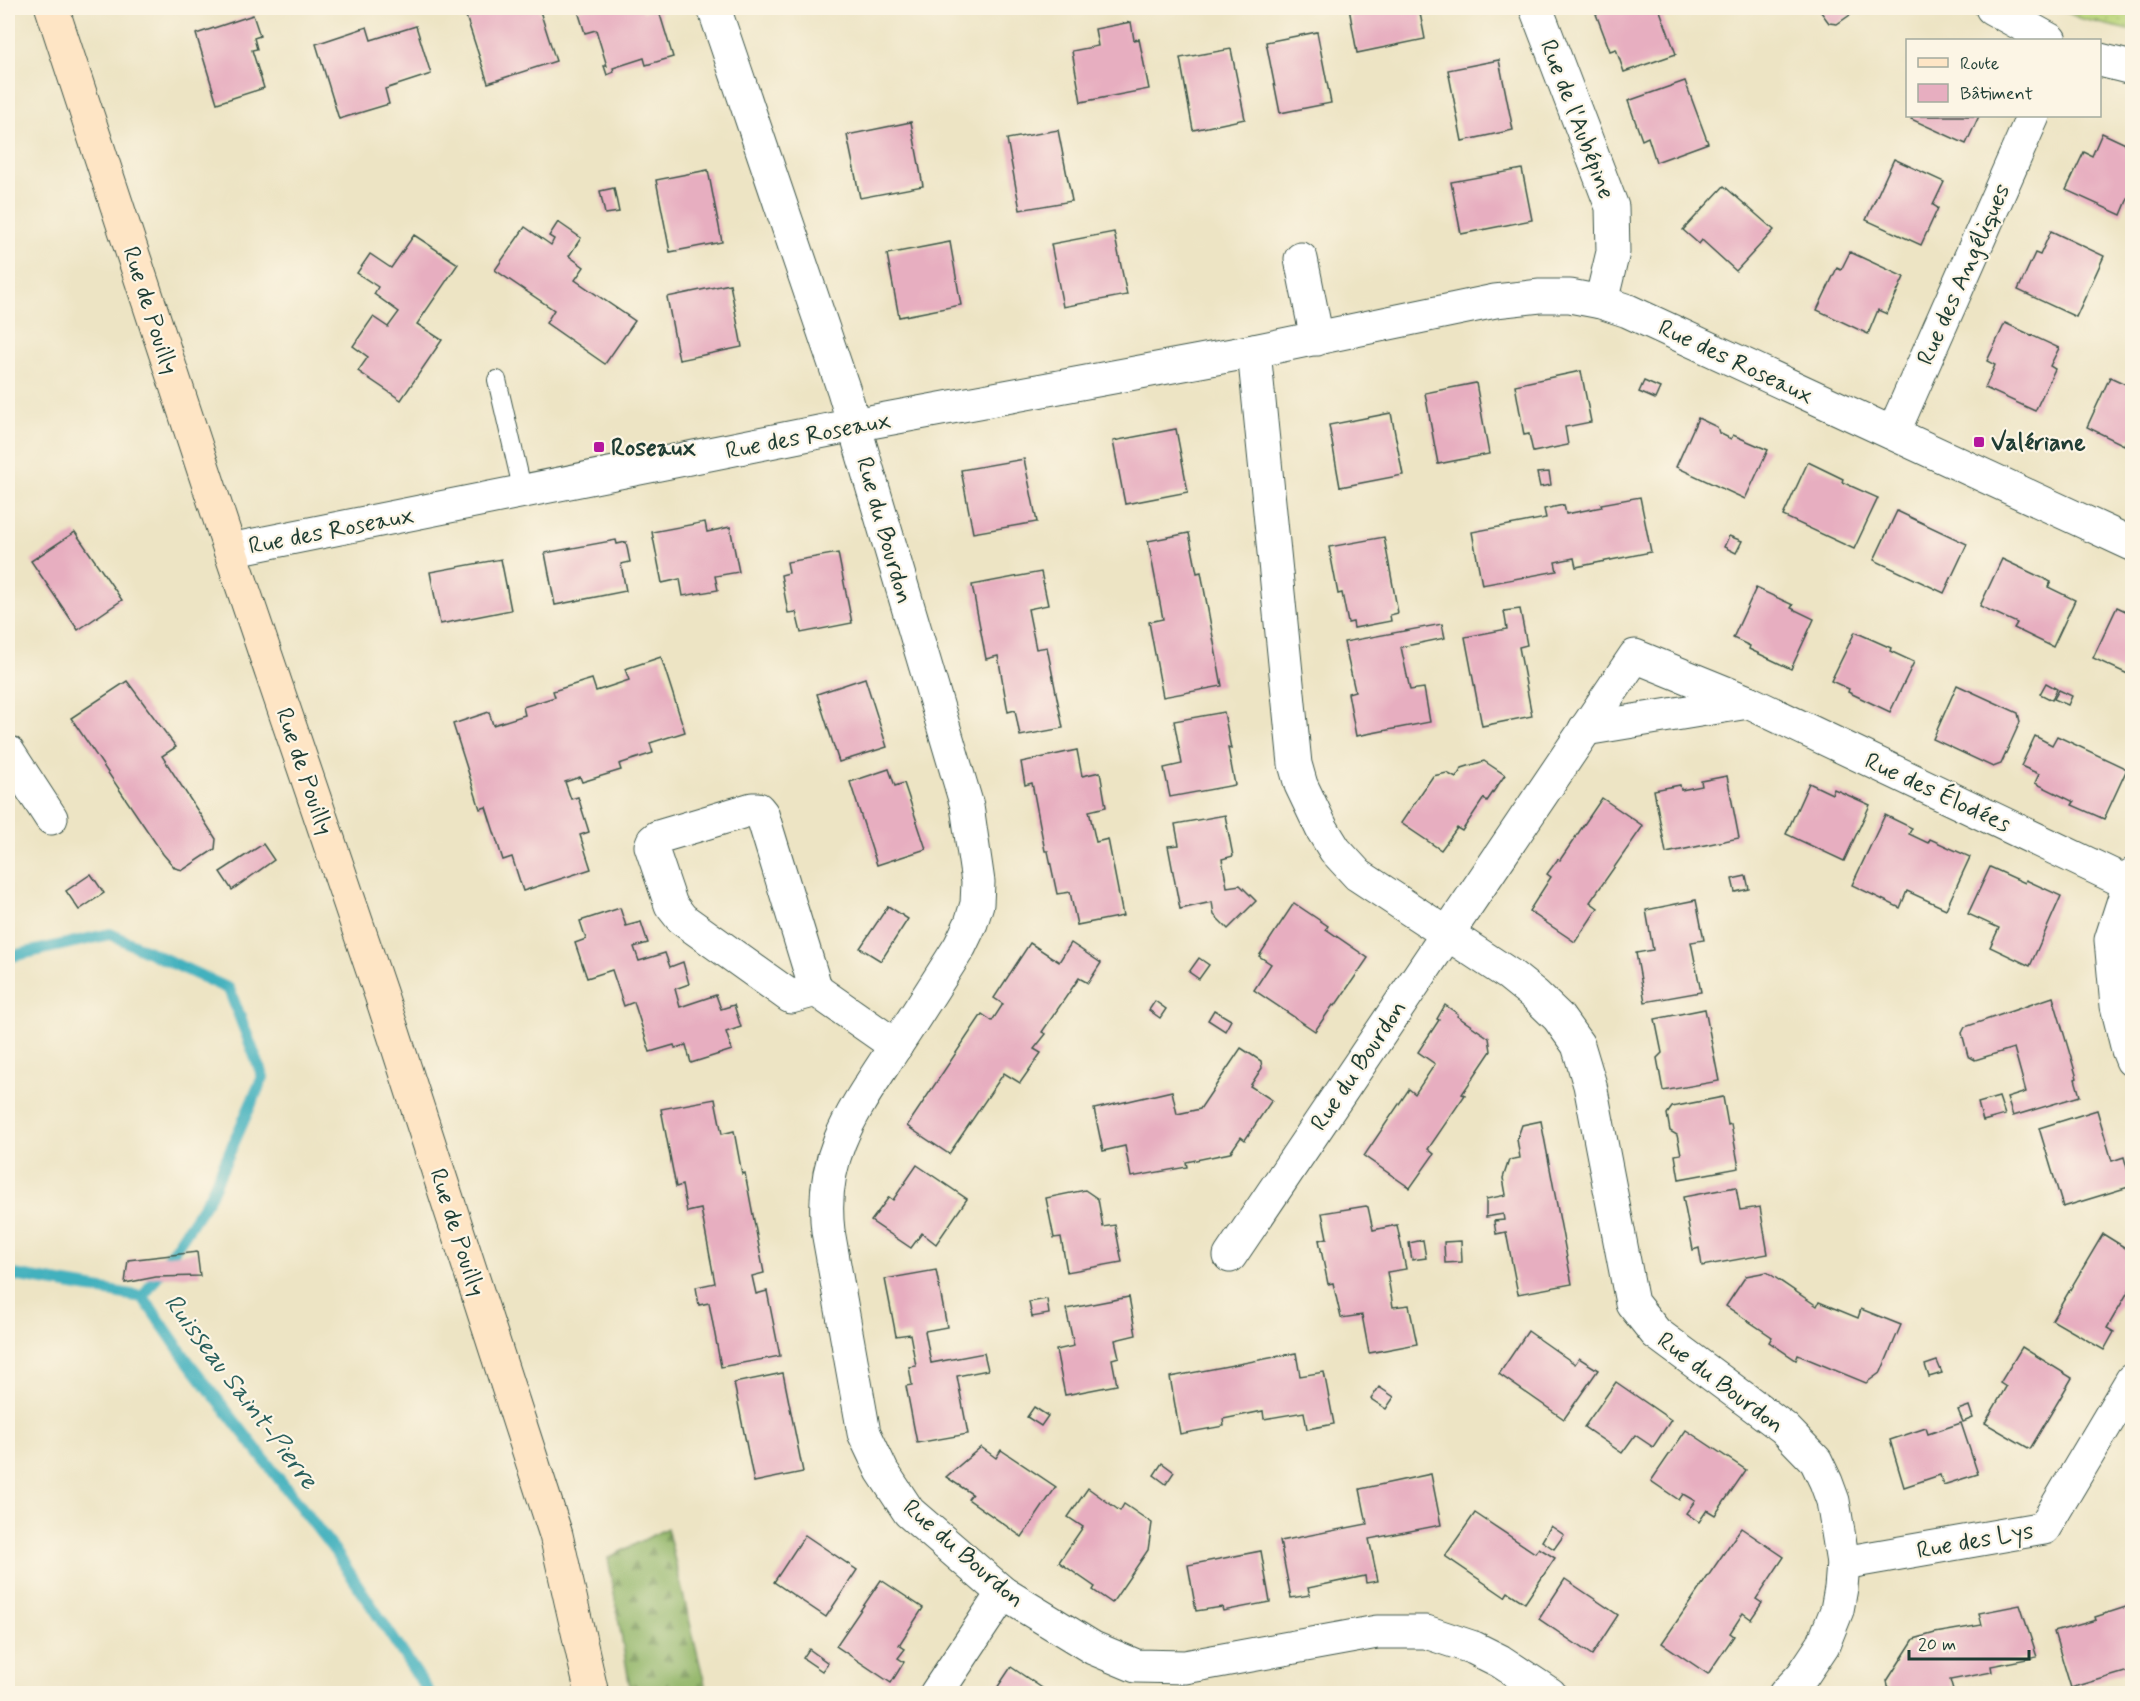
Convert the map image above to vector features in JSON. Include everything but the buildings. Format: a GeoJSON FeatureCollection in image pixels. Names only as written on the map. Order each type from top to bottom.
{"type":"FeatureCollection","features":[{"type":"Feature","properties":{"kind":"main road","name":"Rue de Pouilly"},"geometry":{"type":"LineString","coordinates":[[52,8],[230,550],[377,984],[556,1535],[592,1694]]}},
{"type":"Feature","properties":{"kind":"street","name":"Rue du Bourdon"},"geometry":{"type":"LineString","coordinates":[[714,8],[854,425],[967,806],[978,882],[977,904],[972,924],[848,1121],[831,1164],[826,1196],[828,1231],[864,1434],[882,1471],[909,1512],[1003,1593],[1093,1648],[1136,1666],[1185,1667],[1377,1632],[1426,1632],[1474,1648],[1500,1661],[1550,1694]]}},
{"type":"Feature","properties":{"kind":"street","name":"Rue de l'Aubépine"},"geometry":{"type":"LineString","coordinates":[[1536,8],[1612,207],[1613,252],[1601,302]]}},
{"type":"Feature","properties":{"kind":"street"},"geometry":{"type":"LineString","coordinates":[[1992,8],[2048,39]]}},
{"type":"Feature","properties":{"kind":"street"},"geometry":{"type":"LineString","coordinates":[[2101,60],[2133,68]]}},
{"type":"Feature","properties":{"kind":"street","name":"Rue des Angéliques"},"geometry":{"type":"LineString","coordinates":[[1893,433],[2033,117]]}},
{"type":"Feature","properties":{"kind":"street"},"geometry":{"type":"LineString","coordinates":[[1301,259],[1317,339]]}},
{"type":"Feature","properties":{"kind":"street","name":"Rue des Roseaux"},"geometry":{"type":"LineString","coordinates":[[230,550],[854,425],[1317,339],[1495,301],[1570,296],[1601,302],[1628,311],[2133,544]]}},
{"type":"Feature","properties":{"kind":"street","name":"Rue du Bourdon"},"geometry":{"type":"LineString","coordinates":[[1254,351],[1295,764],[1301,785],[1335,850],[1358,875],[1510,975],[1558,1017],[1578,1045],[1590,1085],[1632,1304],[1656,1333],[1784,1428],[1816,1461],[1833,1501],[1843,1563],[1837,1610],[1823,1645],[1803,1675],[1785,1694]]}},
{"type":"Feature","properties":{"kind":"street","name":"Rue des Élodées"},"geometry":{"type":"LineString","coordinates":[[1446,934],[1635,656],[1748,702],[2130,879]]}},
{"type":"Feature","properties":{"kind":"street"},"geometry":{"type":"LineString","coordinates":[[1585,729],[1748,702]]}},
{"type":"Feature","properties":{"kind":"street"},"geometry":{"type":"LineString","coordinates":[[8,752],[51,818]]}},
{"type":"Feature","properties":{"kind":"street"},"geometry":{"type":"LineString","coordinates":[[816,990],[790,997],[682,919],[671,905],[651,846],[653,841],[658,837],[758,809],[762,814],[816,990],[896,1046]]}},
{"type":"Feature","properties":{"kind":"street"},"geometry":{"type":"LineString","coordinates":[[2130,879],[2111,940],[2117,1006],[2128,1050],[2133,1060]]}},
{"type":"Feature","properties":{"kind":"street","name":"Rue du Bourdon"},"geometry":{"type":"LineString","coordinates":[[1230,1256],[1446,934]]}},
{"type":"Feature","properties":{"kind":"street","name":"Rue des Lys"},"geometry":{"type":"LineString","coordinates":[[1843,1563],[2044,1528],[2133,1380]]}},
{"type":"Feature","properties":{"kind":"street"},"geometry":{"type":"LineString","coordinates":[[936,1694],[1003,1593]]}},
{"type":"Feature","properties":{"kind":"lane"},"geometry":{"type":"LineString","coordinates":[[497,380],[523,492]]}},
{"type":"Feature","properties":{"kind":"green space"},"geometry":{"type":"Polygon","coordinates":[[[2058,8],[2132,8],[2132,31],[2079,18],[2058,8]]]}},
{"type":"Feature","properties":{"kind":"green space"},"geometry":{"type":"Polygon","coordinates":[[[667,1528],[707,1693],[631,1693],[608,1558],[667,1528]]]}},
{"type":"Feature","properties":{"kind":"waterway","name":"Ruisseau Saint-Pierre"},"geometry":{"type":"LineString","coordinates":[[8,957],[110,934],[229,989],[263,1077],[210,1196],[143,1297],[186,1359],[335,1551],[430,1694]]}},
{"type":"Feature","properties":{"kind":"waterway"},"geometry":{"type":"LineString","coordinates":[[8,1274],[143,1297]]}},
{"type":"Feature","properties":{"kind":"place","name":"Valériane"},"geometry":{"type":"Point","coordinates":[1979,442]}},
{"type":"Feature","properties":{"kind":"place","name":"Roseaux"},"geometry":{"type":"Point","coordinates":[599,447]}}]}
